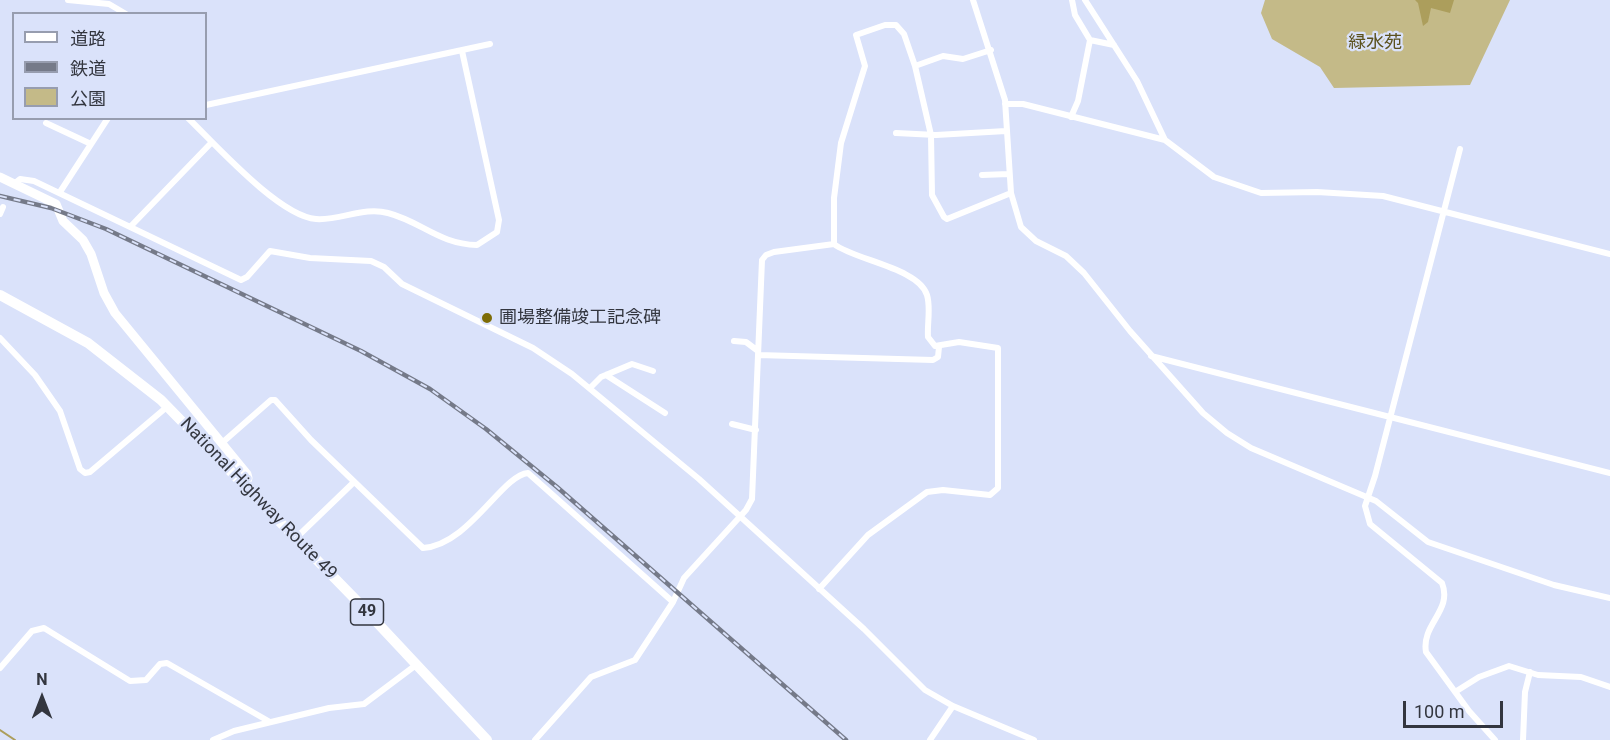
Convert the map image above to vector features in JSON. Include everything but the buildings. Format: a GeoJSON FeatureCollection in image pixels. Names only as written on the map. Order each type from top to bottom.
{"type":"FeatureCollection","features":[{"type":"Feature","properties":{"kind":"highway","name":"National Highway Route 49"},"geometry":{"type":"LineString","coordinates":[[0,295],[88,343],[168,406],[487,740]]}},
{"type":"Feature","properties":{"kind":"main road"},"geometry":{"type":"LineString","coordinates":[[0,177],[56,204],[63,221],[83,240],[91,254],[115,313],[247,474],[245,487]]}},
{"type":"Feature","properties":{"kind":"street"},"geometry":{"type":"LineString","coordinates":[[68,0],[109,4],[123,12]]}},
{"type":"Feature","properties":{"kind":"street"},"geometry":{"type":"LineString","coordinates":[[973,0],[991,50],[1005,104],[1009,174],[1017,220],[1025,232],[1075,264],[1151,356],[1203,412],[1227,433],[1251,448],[1367,497],[1381,505],[1420,536],[1441,547],[1554,585],[1610,598]]}},
{"type":"Feature","properties":{"kind":"street"},"geometry":{"type":"LineString","coordinates":[[1071,117],[1078,101],[1090,40],[1075,15],[1072,0]]}},
{"type":"Feature","properties":{"kind":"street"},"geometry":{"type":"LineString","coordinates":[[1085,0],[1137,81],[1165,140]]}},
{"type":"Feature","properties":{"kind":"street"},"geometry":{"type":"LineString","coordinates":[[834,244],[834,198],[841,143],[865,66],[856,35],[885,25],[896,25],[904,34],[915,66],[931,135],[932,195],[946,219],[1011,193]]}},
{"type":"Feature","properties":{"kind":"street"},"geometry":{"type":"LineString","coordinates":[[1090,40],[1114,45]]}},
{"type":"Feature","properties":{"kind":"street"},"geometry":{"type":"LineString","coordinates":[[207,105],[490,44]]}},
{"type":"Feature","properties":{"kind":"street"},"geometry":{"type":"LineString","coordinates":[[915,66],[948,56],[967,58],[991,50]]}},
{"type":"Feature","properties":{"kind":"street"},"geometry":{"type":"LineString","coordinates":[[190,120],[265,192],[301,216],[330,218],[376,210],[405,219],[447,241],[479,244],[497,231],[499,220],[462,51]]}},
{"type":"Feature","properties":{"kind":"street"},"geometry":{"type":"LineString","coordinates":[[1005,104],[1023,104],[1165,140],[1214,177],[1256,191],[1374,195],[1610,254]]}},
{"type":"Feature","properties":{"kind":"street"},"geometry":{"type":"LineString","coordinates":[[60,192],[107,120]]}},
{"type":"Feature","properties":{"kind":"street"},"geometry":{"type":"LineString","coordinates":[[46,123],[91,144]]}},
{"type":"Feature","properties":{"kind":"street"},"geometry":{"type":"LineString","coordinates":[[896,133],[931,135],[1006,130]]}},
{"type":"Feature","properties":{"kind":"street"},"geometry":{"type":"LineString","coordinates":[[131,226],[212,142]]}},
{"type":"Feature","properties":{"kind":"street"},"geometry":{"type":"LineString","coordinates":[[1460,149],[1375,476],[1365,506],[1372,528],[1443,583],[1446,596],[1443,608],[1429,628],[1425,646],[1429,658],[1495,740]]}},
{"type":"Feature","properties":{"kind":"street"},"geometry":{"type":"LineString","coordinates":[[982,175],[1009,174]]}},
{"type":"Feature","properties":{"kind":"street"},"geometry":{"type":"LineString","coordinates":[[15,183],[20,179],[29,179],[60,192],[241,280],[245,279],[270,251],[310,258],[376,262],[402,284],[533,348],[558,363],[662,451],[699,479],[925,690],[953,706],[1034,740]]}},
{"type":"Feature","properties":{"kind":"street"},"geometry":{"type":"LineString","coordinates":[[0,214],[3,207]]}},
{"type":"Feature","properties":{"kind":"street"},"geometry":{"type":"LineString","coordinates":[[535,740],[591,677],[635,660],[674,602],[684,578],[739,517],[753,495],[763,257],[774,252],[834,244],[893,268],[922,287],[929,304],[927,337],[939,347]]}},
{"type":"Feature","properties":{"kind":"street"},"geometry":{"type":"LineString","coordinates":[[0,338],[35,375],[60,411],[80,469],[85,473],[90,472],[168,406]]}},
{"type":"Feature","properties":{"kind":"street"},"geometry":{"type":"LineString","coordinates":[[734,341],[746,342],[758,353],[933,360],[938,357],[939,347]]}},
{"type":"Feature","properties":{"kind":"street"},"geometry":{"type":"LineString","coordinates":[[819,589],[868,535],[927,492],[943,490],[990,495],[996,491],[999,350],[995,346],[959,342],[939,347]]}},
{"type":"Feature","properties":{"kind":"street"},"geometry":{"type":"LineString","coordinates":[[1151,356],[1610,473]]}},
{"type":"Feature","properties":{"kind":"street"},"geometry":{"type":"LineString","coordinates":[[590,388],[606,375],[632,364],[653,371]]}},
{"type":"Feature","properties":{"kind":"street"},"geometry":{"type":"LineString","coordinates":[[606,375],[665,413]]}},
{"type":"Feature","properties":{"kind":"street"},"geometry":{"type":"LineString","coordinates":[[223,442],[271,400],[275,400],[354,482],[418,545],[425,548],[450,539],[468,525],[514,480],[528,473],[674,602]]}},
{"type":"Feature","properties":{"kind":"street"},"geometry":{"type":"LineString","coordinates":[[732,424],[756,430]]}},
{"type":"Feature","properties":{"kind":"street"},"geometry":{"type":"LineString","coordinates":[[296,538],[354,482]]}},
{"type":"Feature","properties":{"kind":"street"},"geometry":{"type":"LineString","coordinates":[[0,668],[32,631],[44,628],[130,681],[146,680],[160,664],[167,663],[270,722]]}},
{"type":"Feature","properties":{"kind":"street"},"geometry":{"type":"LineString","coordinates":[[213,740],[234,731],[270,722],[334,707],[364,704],[416,665]]}},
{"type":"Feature","properties":{"kind":"street"},"geometry":{"type":"LineString","coordinates":[[1455,692],[1502,667],[1514,667],[1538,675],[1573,676],[1610,687]]}},
{"type":"Feature","properties":{"kind":"street"},"geometry":{"type":"LineString","coordinates":[[1523,740],[1525,692],[1530,672]]}},
{"type":"Feature","properties":{"kind":"street"},"geometry":{"type":"LineString","coordinates":[[930,740],[953,706]]}},
{"type":"Feature","properties":{"kind":"green space","name":"緑水苑"},"geometry":{"type":"Polygon","coordinates":[[[1265,0],[1510,0],[1470,85],[1334,88],[1320,67],[1272,39],[1261,13],[1265,0]]]}},
{"type":"Feature","properties":{"kind":"shaded area"},"geometry":{"type":"Polygon","coordinates":[[[1415,0],[1454,0],[1450,13],[1431,8],[1428,22],[1423,26],[1418,3],[1415,0]]]}},
{"type":"Feature","properties":{"kind":"waterway"},"geometry":{"type":"LineString","coordinates":[[0,730],[15,740]]}},
{"type":"Feature","properties":{"kind":"railway"},"geometry":{"type":"LineString","coordinates":[[0,196],[51,208],[106,229],[361,351],[430,389],[486,429],[557,487],[846,740]]}},
{"type":"Feature","properties":{"kind":"place","name":"圃場整備竣工記念碑"},"geometry":{"type":"Point","coordinates":[487,318]}}]}
